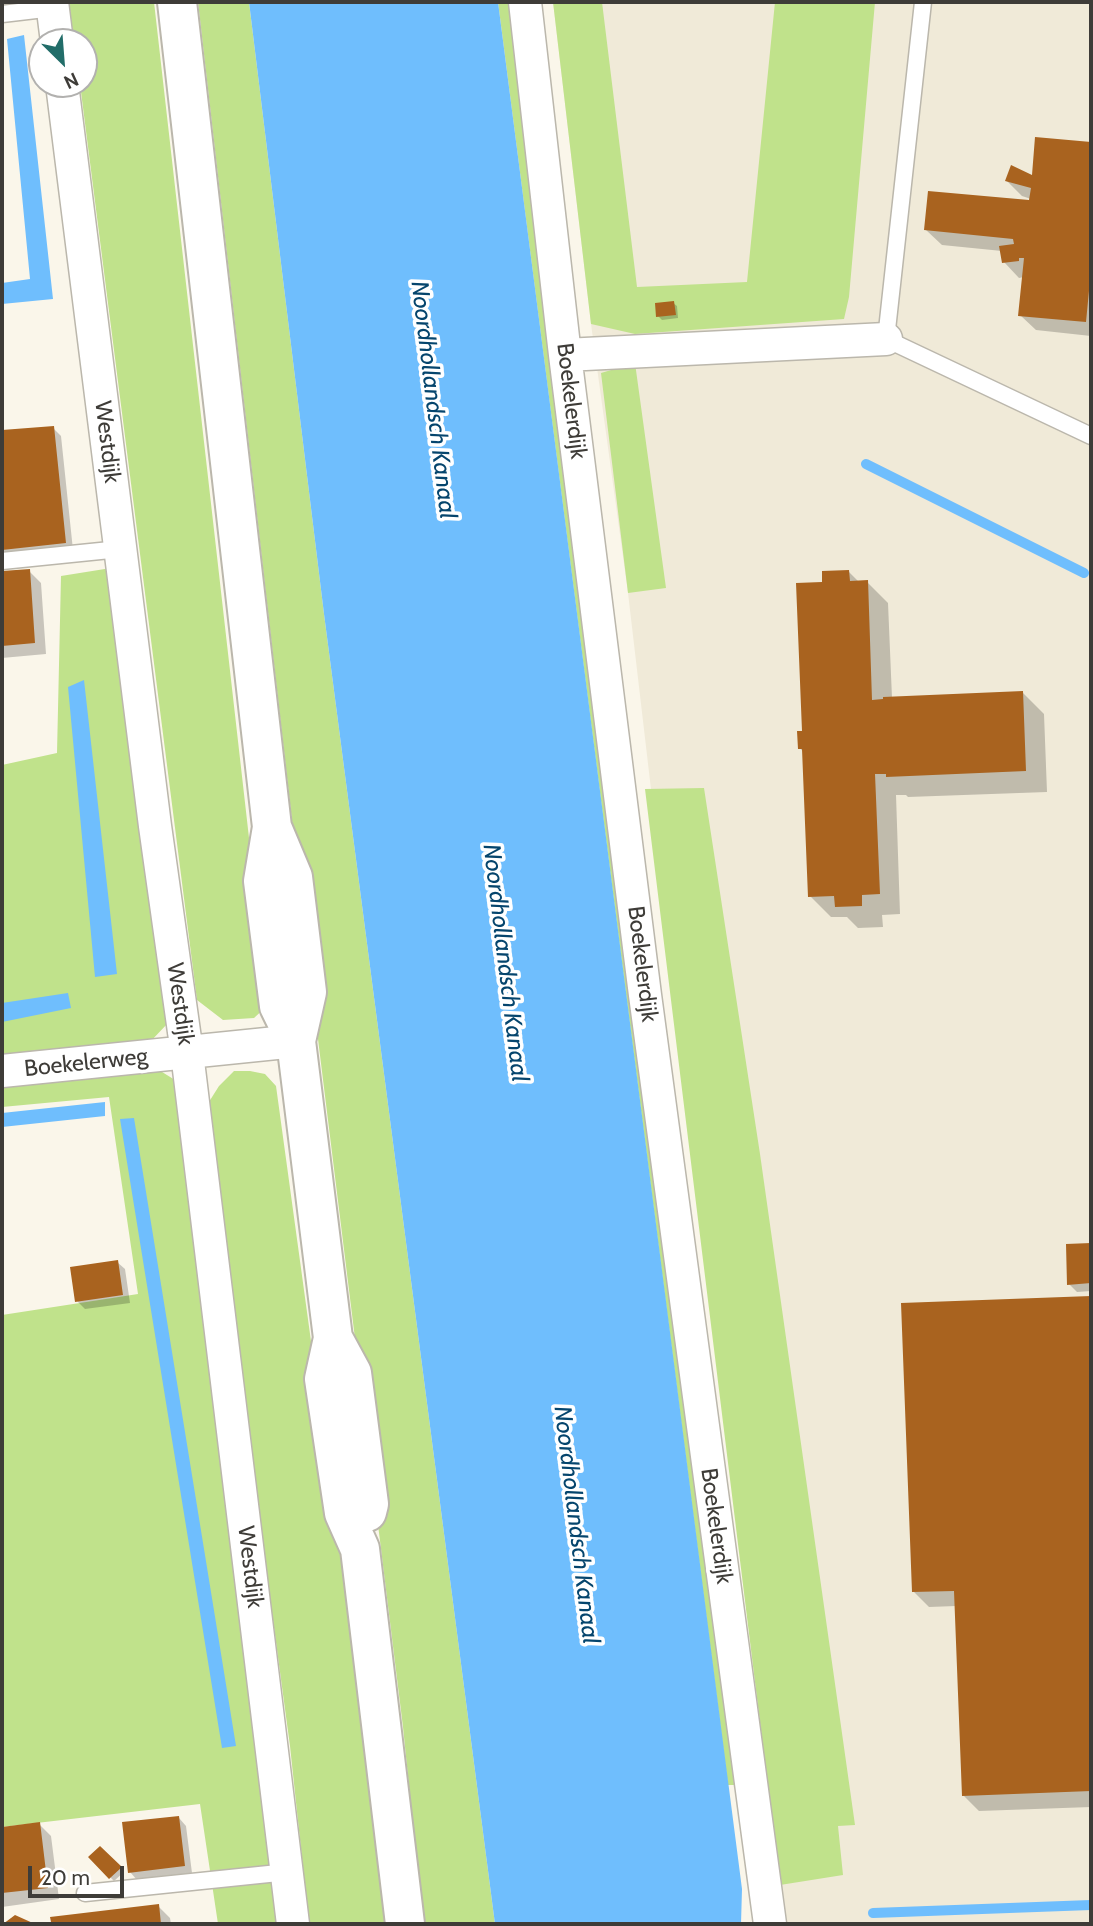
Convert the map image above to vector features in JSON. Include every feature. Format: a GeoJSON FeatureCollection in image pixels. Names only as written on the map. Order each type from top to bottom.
{"type":"FeatureCollection","features":[{"type":"Feature","properties":{"kind":"main road"},"geometry":{"type":"LineString","coordinates":[[177,2],[272,827],[293,877],[307,992],[296,1041],[333,1338],[352,1373],[369,1504],[360,1549],[405,1924]]}},
{"type":"Feature","properties":{"kind":"street","name":"Boekelerdijk"},"geometry":{"type":"LineString","coordinates":[[525,2],[565,355],[647,1009],[769,1924]]}},
{"type":"Feature","properties":{"kind":"street"},"geometry":{"type":"LineString","coordinates":[[53,5],[55,28]]}},
{"type":"Feature","properties":{"kind":"street","name":"Westdijk"},"geometry":{"type":"LineString","coordinates":[[64,98],[155,826],[187,1053],[293,1924]]}},
{"type":"Feature","properties":{"kind":"street"},"geometry":{"type":"LineString","coordinates":[[565,355],[887,340]]}},
{"type":"Feature","properties":{"kind":"street","name":"Boekelerweg"},"geometry":{"type":"LineString","coordinates":[[2,1071],[296,1041]]}},
{"type":"Feature","properties":{"kind":"lane"},"geometry":{"type":"LineString","coordinates":[[923,2],[887,340],[1091,436]]}},
{"type":"Feature","properties":{"kind":"lane"},"geometry":{"type":"LineString","coordinates":[[2,14],[53,5]]}},
{"type":"Feature","properties":{"kind":"lane"},"geometry":{"type":"LineString","coordinates":[[2,561],[120,549]]}},
{"type":"Feature","properties":{"kind":"lane"},"geometry":{"type":"LineString","coordinates":[[85,1893],[288,1872]]}},
{"type":"Feature","properties":{"kind":"shaded area"},"geometry":{"type":"Polygon","coordinates":[[[553,2],[1091,2],[1091,1924],[784,1924],[628,593],[591,324],[553,2]]]}},
{"type":"Feature","properties":{"kind":"green space"},"geometry":{"type":"Polygon","coordinates":[[[69,2],[154,2],[268,1005],[254,1018],[223,1020],[197,1000],[82,98],[98,98],[98,28],[72,28],[69,2]]]}},
{"type":"Feature","properties":{"kind":"green space"},"geometry":{"type":"Polygon","coordinates":[[[198,2],[249,2],[324,614],[495,1924],[423,1924],[403,1727],[305,934],[198,2]]]}},
{"type":"Feature","properties":{"kind":"green space"},"geometry":{"type":"Polygon","coordinates":[[[498,2],[526,2],[759,1785],[728,1785],[498,2]]]}},
{"type":"Feature","properties":{"kind":"green space"},"geometry":{"type":"Polygon","coordinates":[[[553,2],[602,2],[637,287],[747,282],[775,2],[875,2],[849,297],[844,319],[635,334],[591,324],[553,2]]]}},
{"type":"Feature","properties":{"kind":"green space"},"geometry":{"type":"Polygon","coordinates":[[[635,363],[666,588],[628,593],[601,373],[635,363]]]}},
{"type":"Feature","properties":{"kind":"green space"},"geometry":{"type":"Polygon","coordinates":[[[111,568],[168,1023],[150,1042],[2,1059],[2,765],[57,753],[61,576],[111,568]]]}},
{"type":"Feature","properties":{"kind":"green space"},"geometry":{"type":"Polygon","coordinates":[[[704,788],[760,1154],[855,1825],[838,1826],[843,1875],[780,1885],[645,789],[704,788]]]}},
{"type":"Feature","properties":{"kind":"green space"},"geometry":{"type":"Polygon","coordinates":[[[154,1067],[175,1080],[279,1924],[218,1924],[200,1804],[2,1827],[2,1315],[138,1294],[109,1097],[2,1107],[2,1083],[154,1067]]]}},
{"type":"Feature","properties":{"kind":"green space"},"geometry":{"type":"Polygon","coordinates":[[[234,1071],[265,1074],[276,1086],[372,1786],[387,1924],[309,1924],[290,1746],[207,1105],[219,1086],[234,1071]]]}},
{"type":"Feature","properties":{"kind":"water","name":"Noordhollandsch Kanaal"},"geometry":{"type":"Polygon","coordinates":[[[249,2],[498,2],[742,1889],[741,1924],[495,1924],[324,614],[249,2]]]}},
{"type":"Feature","properties":{"kind":"water"},"geometry":{"type":"Polygon","coordinates":[[[24,35],[28,98],[31,98],[53,299],[2,304],[2,283],[30,279],[7,39],[24,35]]]}},
{"type":"Feature","properties":{"kind":"water"},"geometry":{"type":"Polygon","coordinates":[[[84,680],[117,974],[95,977],[68,687],[84,680]]]}},
{"type":"Feature","properties":{"kind":"water"},"geometry":{"type":"Polygon","coordinates":[[[68,993],[71,1008],[2,1022],[2,1003],[68,993]]]}},
{"type":"Feature","properties":{"kind":"water"},"geometry":{"type":"Polygon","coordinates":[[[105,1102],[105,1116],[2,1127],[2,1113],[105,1102]]]}},
{"type":"Feature","properties":{"kind":"water"},"geometry":{"type":"Polygon","coordinates":[[[134,1118],[236,1746],[222,1748],[120,1119],[134,1118]]]}},
{"type":"Feature","properties":{"kind":"building"},"geometry":{"type":"Polygon","coordinates":[[[1035,137],[1091,142],[1091,270],[1086,322],[1018,316],[1024,258],[1002,263],[999,246],[1014,244],[1013,239],[924,230],[928,191],[1029,200],[1031,188],[1005,181],[1011,165],[1032,175],[1035,137]]]}},
{"type":"Feature","properties":{"kind":"building"},"geometry":{"type":"Polygon","coordinates":[[[674,301],[676,315],[656,317],[655,303],[674,301]]]}},
{"type":"Feature","properties":{"kind":"building"},"geometry":{"type":"Polygon","coordinates":[[[54,426],[66,543],[2,550],[2,430],[54,426]]]}},
{"type":"Feature","properties":{"kind":"building"},"geometry":{"type":"Polygon","coordinates":[[[30,569],[35,643],[2,646],[2,571],[30,569]]]}},
{"type":"Feature","properties":{"kind":"building"},"geometry":{"type":"Polygon","coordinates":[[[849,570],[850,581],[868,580],[872,700],[883,697],[1023,691],[1026,771],[886,777],[886,774],[875,774],[880,894],[862,895],[862,906],[835,907],[834,896],[808,897],[802,749],[798,749],[797,731],[802,731],[796,583],[822,582],[822,571],[849,570]]]}},
{"type":"Feature","properties":{"kind":"building"},"geometry":{"type":"Polygon","coordinates":[[[1091,1243],[1091,1283],[1067,1285],[1066,1244],[1091,1243]]]}},
{"type":"Feature","properties":{"kind":"building"},"geometry":{"type":"Polygon","coordinates":[[[118,1260],[123,1295],[75,1302],[70,1267],[118,1260]]]}},
{"type":"Feature","properties":{"kind":"building"},"geometry":{"type":"Polygon","coordinates":[[[1091,1296],[1091,1791],[962,1796],[954,1591],[912,1592],[901,1303],[1091,1296]]]}},
{"type":"Feature","properties":{"kind":"building"},"geometry":{"type":"Polygon","coordinates":[[[179,1816],[185,1866],[128,1873],[122,1822],[179,1816]]]}},
{"type":"Feature","properties":{"kind":"building"},"geometry":{"type":"Polygon","coordinates":[[[40,1822],[48,1888],[2,1893],[2,1827],[40,1822]]]}},
{"type":"Feature","properties":{"kind":"building"},"geometry":{"type":"Polygon","coordinates":[[[100,1846],[122,1867],[109,1879],[88,1857],[100,1846]]]}},
{"type":"Feature","properties":{"kind":"building"},"geometry":{"type":"Polygon","coordinates":[[[159,1904],[161,1924],[43,1924],[51,1922],[50,1917],[159,1904]]]}},
{"type":"Feature","properties":{"kind":"building"},"geometry":{"type":"Polygon","coordinates":[[[15,1915],[35,1924],[3,1924],[15,1915]]]}},
{"type":"Feature","properties":{"kind":"waterway"},"geometry":{"type":"LineString","coordinates":[[866,464],[1084,573]]}},
{"type":"Feature","properties":{"kind":"waterway"},"geometry":{"type":"LineString","coordinates":[[873,1913],[1091,1905]]}}]}
